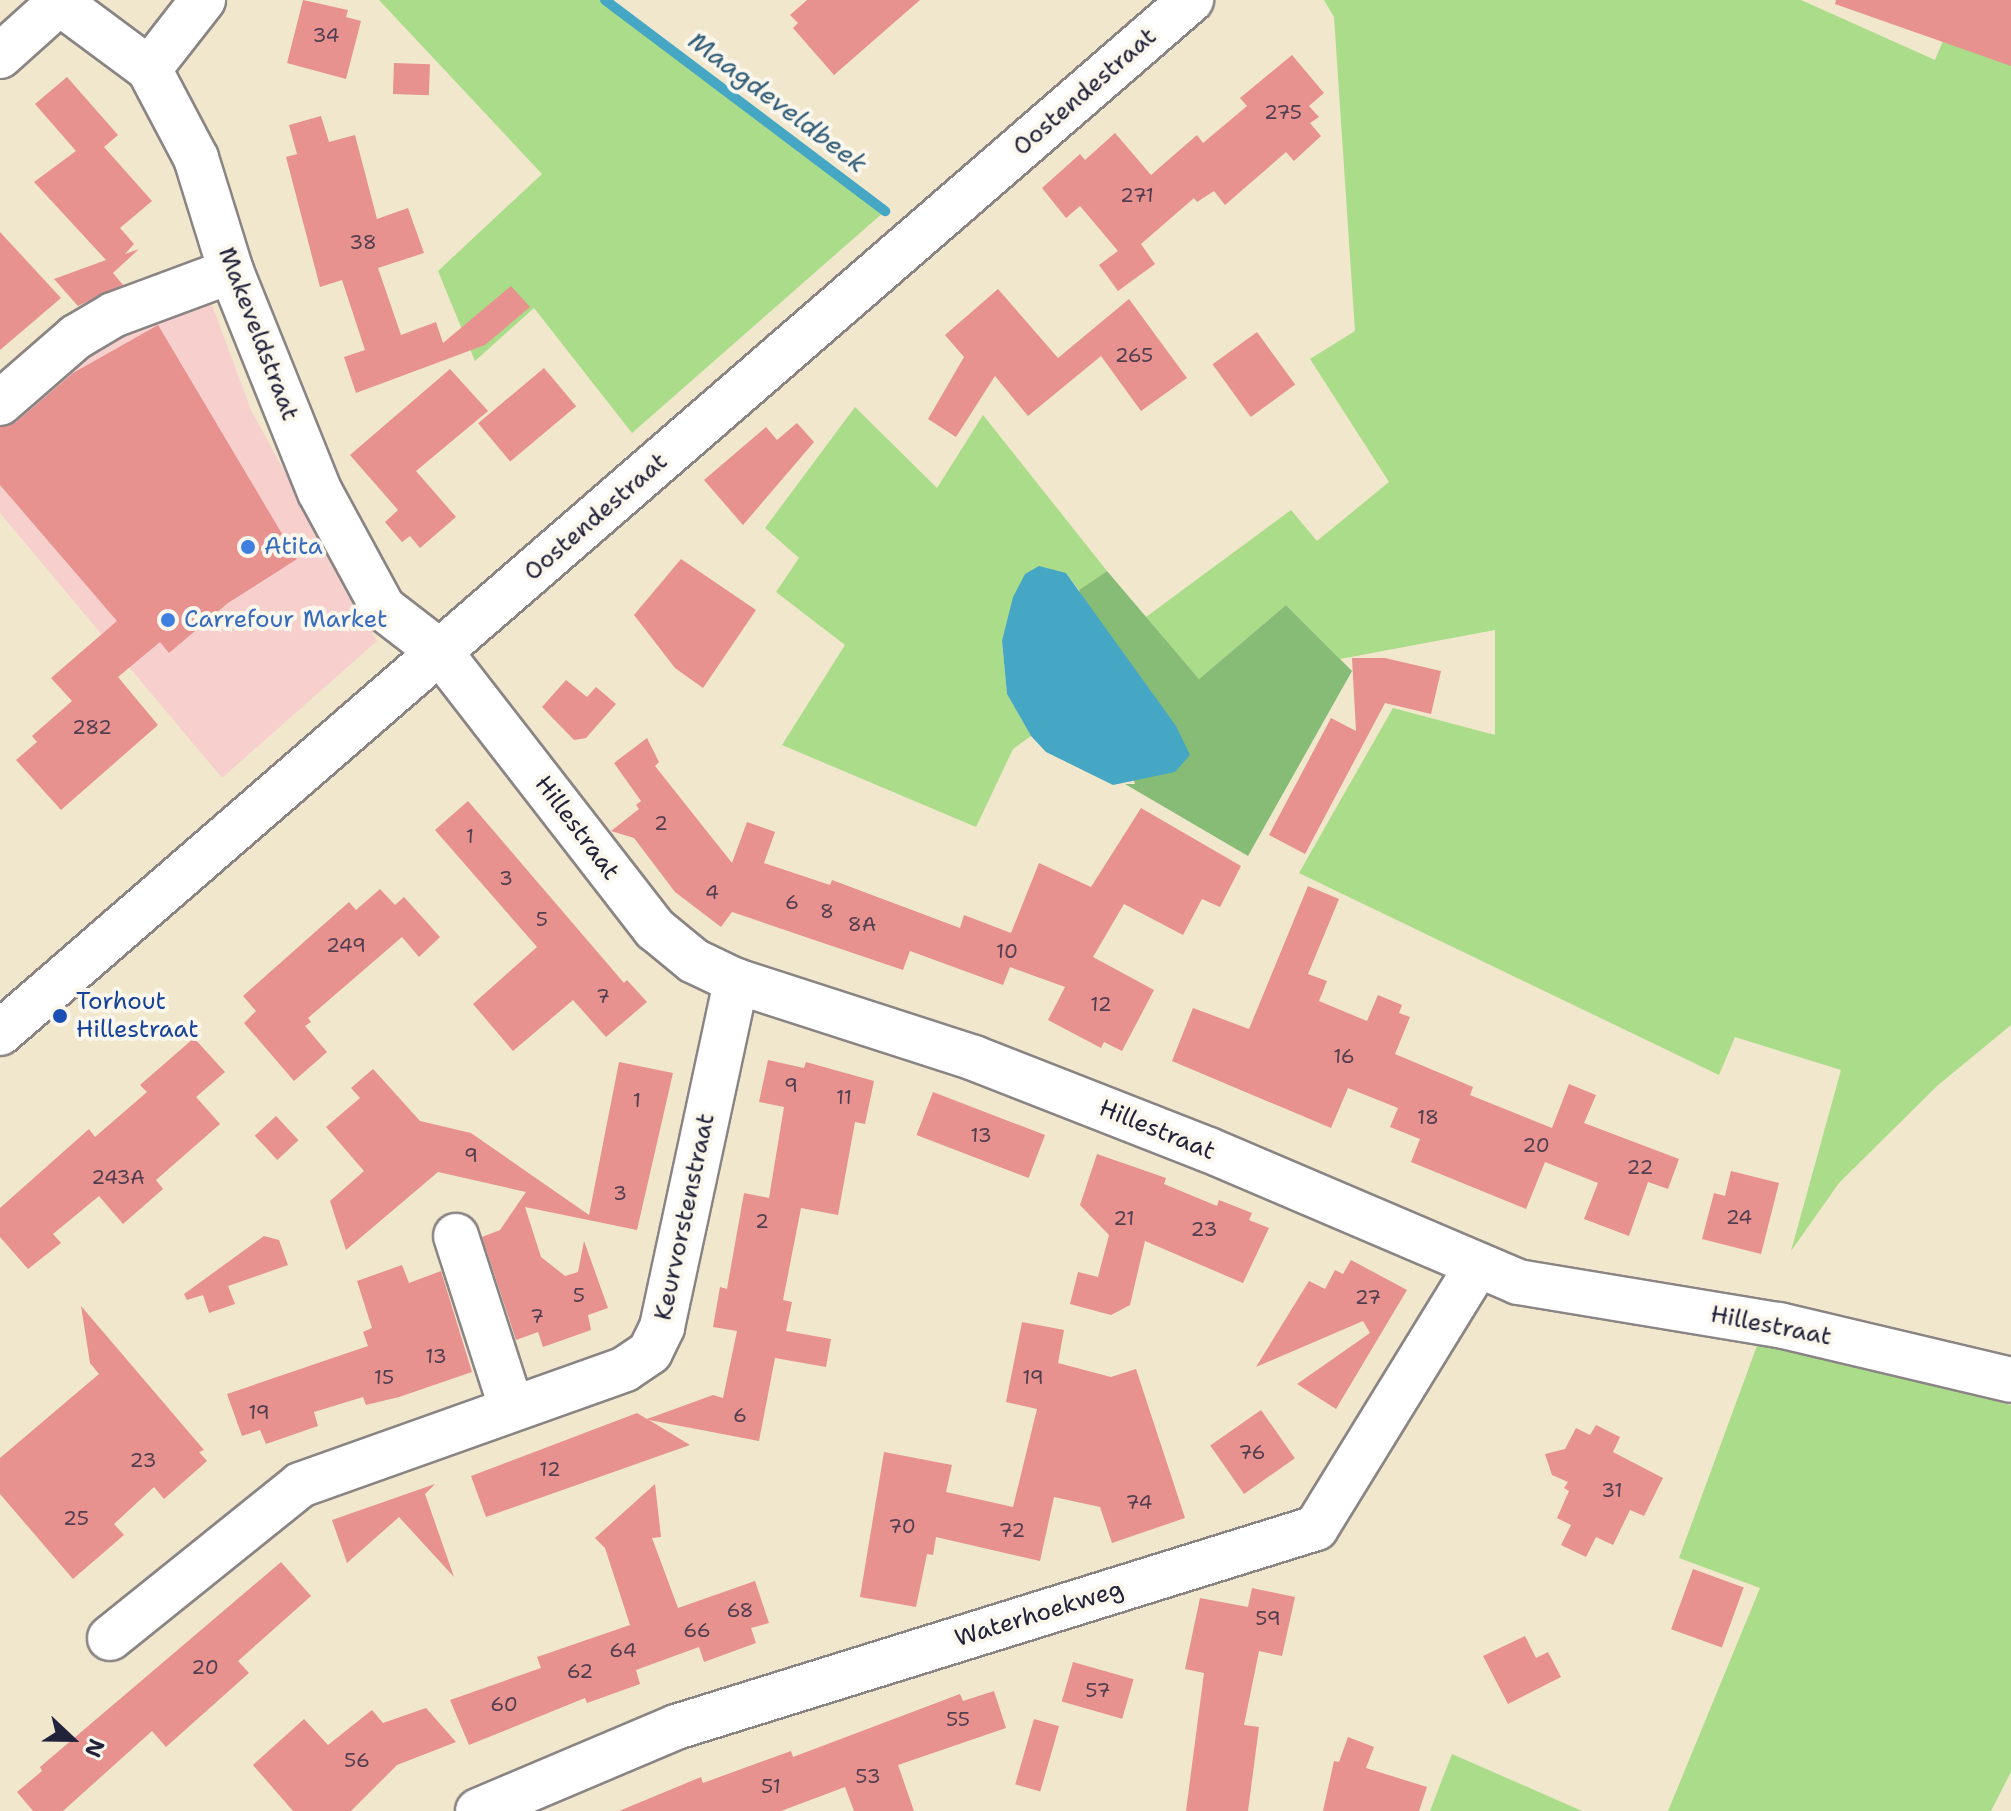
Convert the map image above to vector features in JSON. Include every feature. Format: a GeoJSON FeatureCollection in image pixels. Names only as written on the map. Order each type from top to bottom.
{"type":"FeatureCollection","features":[{"type":"Feature","properties":{"kind":"street"},"geometry":{"type":"LineString","coordinates":[[0,56],[58,1],[149,69],[203,0]]}},
{"type":"Feature","properties":{"kind":"street","name":"Oostendestraat"},"geometry":{"type":"LineString","coordinates":[[0,1033],[1191,0]]}},
{"type":"Feature","properties":{"kind":"street","name":"Makeveldstraat"},"geometry":{"type":"LineString","coordinates":[[149,69],[196,158],[231,271],[320,492],[383,608],[440,652]]}},
{"type":"Feature","properties":{"kind":"street"},"geometry":{"type":"LineString","coordinates":[[0,403],[76,337],[113,315],[231,271]]}},
{"type":"Feature","properties":{"kind":"street","name":"Hillestraat"},"geometry":{"type":"LineString","coordinates":[[440,652],[655,929],[694,961],[736,981],[974,1058],[1209,1150],[1476,1268],[1518,1282],[1779,1325],[2011,1380]]}},
{"type":"Feature","properties":{"kind":"street","name":"Keurvorstenstraat"},"geometry":{"type":"LineString","coordinates":[[110,1638],[300,1485],[511,1406],[625,1369],[650,1352],[662,1327],[736,981]]}},
{"type":"Feature","properties":{"kind":"street"},"geometry":{"type":"LineString","coordinates":[[456,1236],[511,1406]]}},
{"type":"Feature","properties":{"kind":"street","name":"Waterhoekweg"},"geometry":{"type":"LineString","coordinates":[[478,1811],[676,1727],[1316,1528],[1476,1268]]}},
{"type":"Feature","properties":{"kind":"shaded area"},"geometry":{"type":"Polygon","coordinates":[[[211,302],[251,410],[377,641],[222,778],[0,513],[0,421],[117,323],[211,302]]]}},
{"type":"Feature","properties":{"kind":"green space"},"geometry":{"type":"Polygon","coordinates":[[[379,0],[605,0],[885,211],[632,433],[534,308],[475,361],[438,271],[542,174],[379,0]]]}},
{"type":"Feature","properties":{"kind":"green space"},"geometry":{"type":"Polygon","coordinates":[[[1324,0],[1801,0],[1935,60],[1960,0],[2011,0],[2011,1025],[1937,1086],[1839,1183],[1791,1251],[1841,1070],[1735,1037],[1719,1075],[1299,873],[1393,708],[1495,735],[1495,630],[1340,659],[1286,605],[1199,679],[1146,617],[1291,510],[1317,541],[1389,482],[1310,359],[1355,331],[1334,17],[1324,0]]]}},
{"type":"Feature","properties":{"kind":"green space"},"geometry":{"type":"Polygon","coordinates":[[[855,407],[937,488],[983,415],[1107,571],[1079,590],[1066,573],[1002,641],[1007,694],[1031,736],[1013,749],[976,827],[782,745],[845,645],[776,592],[799,558],[765,528],[855,407]]]}},
{"type":"Feature","properties":{"kind":"green space"},"geometry":{"type":"Polygon","coordinates":[[[1107,571],[1199,679],[1286,605],[1352,671],[1248,856],[1125,784],[1135,784],[1079,590],[1107,571]]]}},
{"type":"Feature","properties":{"kind":"green space"},"geometry":{"type":"Polygon","coordinates":[[[1758,1343],[2011,1405],[2011,1772],[1991,1811],[1668,1811],[1760,1588],[1679,1558],[1758,1343]]]}},
{"type":"Feature","properties":{"kind":"green space"},"geometry":{"type":"Polygon","coordinates":[[[1452,1754],[1582,1811],[1430,1811],[1452,1754]]]}},
{"type":"Feature","properties":{"kind":"water"},"geometry":{"type":"Polygon","coordinates":[[[1039,566],[1066,573],[1176,726],[1190,755],[1175,772],[1113,785],[1046,752],[1031,736],[1007,694],[1002,641],[1013,597],[1025,574],[1039,566]]]}},
{"type":"Feature","properties":{"kind":"building"},"geometry":{"type":"Polygon","coordinates":[[[303,0],[348,10],[346,17],[361,21],[346,79],[287,63],[303,0]]]}},
{"type":"Feature","properties":{"kind":"building"},"geometry":{"type":"Polygon","coordinates":[[[807,0],[920,0],[834,75],[793,28],[798,23],[790,15],[807,0]]]}},
{"type":"Feature","properties":{"kind":"building"},"geometry":{"type":"Polygon","coordinates":[[[1836,0],[2011,0],[2011,66],[1835,4],[1836,0]]]}},
{"type":"Feature","properties":{"kind":"building"},"geometry":{"type":"Polygon","coordinates":[[[1292,55],[1324,93],[1309,106],[1319,117],[1310,123],[1321,136],[1294,161],[1286,152],[1225,205],[1214,191],[1197,202],[1194,198],[1141,244],[1155,264],[1118,291],[1099,265],[1118,251],[1080,206],[1066,218],[1042,188],[1080,154],[1085,160],[1115,133],[1151,175],[1197,135],[1203,143],[1247,106],[1240,98],[1292,55]]]}},
{"type":"Feature","properties":{"kind":"building"},"geometry":{"type":"Polygon","coordinates":[[[394,63],[430,64],[429,95],[393,94],[394,63]]]}},
{"type":"Feature","properties":{"kind":"building"},"geometry":{"type":"Polygon","coordinates":[[[67,77],[118,135],[104,147],[152,201],[120,228],[134,244],[125,254],[139,249],[113,273],[123,285],[78,306],[54,279],[106,260],[34,182],[76,151],[35,104],[67,77]]]}},
{"type":"Feature","properties":{"kind":"building"},"geometry":{"type":"Polygon","coordinates":[[[321,116],[329,142],[355,135],[377,219],[408,208],[424,253],[378,268],[401,335],[436,322],[443,343],[511,286],[530,307],[485,345],[356,393],[344,357],[365,350],[342,280],[320,287],[286,157],[297,154],[289,125],[321,116]]]}},
{"type":"Feature","properties":{"kind":"building"},"geometry":{"type":"Polygon","coordinates":[[[0,232],[61,298],[0,350],[0,232]]]}},
{"type":"Feature","properties":{"kind":"building"},"geometry":{"type":"Polygon","coordinates":[[[998,289],[1058,358],[1129,299],[1187,378],[1141,411],[1101,356],[1028,416],[995,376],[956,437],[928,419],[964,357],[945,335],[998,289]]]}},
{"type":"Feature","properties":{"kind":"building"},"geometry":{"type":"Polygon","coordinates":[[[158,325],[297,559],[228,603],[169,653],[160,642],[118,677],[158,725],[61,810],[16,760],[37,742],[32,736],[72,701],[51,678],[117,621],[0,485],[0,427],[16,422],[73,373],[158,325]]]}},
{"type":"Feature","properties":{"kind":"building"},"geometry":{"type":"Polygon","coordinates":[[[1257,332],[1295,385],[1251,417],[1213,364],[1257,332]]]}},
{"type":"Feature","properties":{"kind":"building"},"geometry":{"type":"Polygon","coordinates":[[[544,368],[576,406],[510,462],[478,423],[544,368]]]}},
{"type":"Feature","properties":{"kind":"building"},"geometry":{"type":"Polygon","coordinates":[[[450,369],[488,411],[416,471],[456,517],[420,548],[410,536],[402,542],[385,522],[398,510],[350,455],[450,369]]]}},
{"type":"Feature","properties":{"kind":"building"},"geometry":{"type":"Polygon","coordinates":[[[797,423],[814,442],[743,525],[704,480],[766,427],[777,440],[797,423]]]}},
{"type":"Feature","properties":{"kind":"building"},"geometry":{"type":"Polygon","coordinates":[[[681,559],[756,610],[703,688],[675,668],[634,615],[681,559]]]}},
{"type":"Feature","properties":{"kind":"building"},"geometry":{"type":"Polygon","coordinates":[[[1352,658],[1385,658],[1441,671],[1431,714],[1385,703],[1305,854],[1269,835],[1331,718],[1356,731],[1352,658]]]}},
{"type":"Feature","properties":{"kind":"building"},"geometry":{"type":"Polygon","coordinates":[[[566,680],[587,697],[596,687],[616,704],[586,738],[574,740],[542,707],[566,680]]]}},
{"type":"Feature","properties":{"kind":"building"},"geometry":{"type":"Polygon","coordinates":[[[647,738],[659,762],[655,766],[732,863],[747,822],[775,832],[764,863],[830,885],[832,880],[960,928],[964,915],[1011,933],[1039,863],[1091,887],[1141,808],[1241,866],[1220,907],[1202,899],[1183,935],[1124,904],[1093,957],[1154,990],[1122,1051],[1104,1042],[1101,1048],[1048,1020],[1065,987],[1010,967],[1003,985],[910,951],[903,970],[732,912],[721,927],[675,892],[634,838],[611,831],[639,809],[636,805],[641,801],[614,763],[647,738]]]}},
{"type":"Feature","properties":{"kind":"building"},"geometry":{"type":"Polygon","coordinates":[[[468,801],[624,983],[627,980],[647,1002],[606,1037],[573,1000],[513,1051],[473,1004],[537,947],[435,830],[468,801]]]}},
{"type":"Feature","properties":{"kind":"building"},"geometry":{"type":"Polygon","coordinates":[[[1308,886],[1339,899],[1308,974],[1327,981],[1319,1001],[1367,1021],[1378,995],[1402,1005],[1399,1013],[1410,1017],[1395,1054],[1473,1087],[1470,1095],[1552,1128],[1569,1084],[1596,1095],[1584,1123],[1679,1159],[1668,1189],[1648,1182],[1629,1236],[1584,1219],[1598,1183],[1545,1162],[1526,1209],[1411,1162],[1420,1139],[1390,1127],[1398,1108],[1348,1088],[1331,1128],[1172,1061],[1193,1008],[1249,1029],[1308,886]]]}},
{"type":"Feature","properties":{"kind":"building"},"geometry":{"type":"Polygon","coordinates":[[[380,889],[395,905],[404,897],[440,937],[419,957],[402,937],[308,1018],[311,1022],[305,1026],[327,1052],[294,1081],[244,1023],[256,1011],[243,996],[349,902],[356,910],[380,889]]]}},
{"type":"Feature","properties":{"kind":"building"},"geometry":{"type":"Polygon","coordinates":[[[194,1038],[225,1072],[196,1097],[220,1124],[156,1180],[163,1189],[123,1224],[99,1196],[53,1234],[61,1243],[28,1269],[0,1237],[0,1208],[89,1129],[95,1137],[147,1092],[140,1085],[194,1038]]]}},
{"type":"Feature","properties":{"kind":"building"},"geometry":{"type":"Polygon","coordinates":[[[768,1060],[804,1068],[806,1062],[874,1081],[865,1124],[855,1122],[838,1215],[801,1208],[783,1300],[792,1302],[786,1331],[831,1339],[826,1367],[775,1358],[759,1441],[649,1420],[690,1445],[486,1517],[471,1476],[637,1413],[647,1419],[713,1395],[723,1398],[737,1331],[713,1327],[720,1287],[727,1289],[744,1193],[769,1198],[784,1107],[759,1102],[768,1060]]]}},
{"type":"Feature","properties":{"kind":"building"},"geometry":{"type":"Polygon","coordinates":[[[619,1062],[673,1073],[637,1230],[525,1207],[541,1257],[565,1276],[578,1272],[584,1241],[608,1308],[588,1315],[591,1330],[543,1347],[538,1332],[516,1340],[482,1237],[500,1230],[526,1192],[438,1172],[346,1250],[330,1201],[364,1171],[326,1127],[360,1098],[351,1088],[373,1069],[420,1121],[471,1133],[589,1215],[619,1062]]]}},
{"type":"Feature","properties":{"kind":"building"},"geometry":{"type":"Polygon","coordinates":[[[933,1092],[1045,1135],[1029,1178],[917,1135],[933,1092]]]}},
{"type":"Feature","properties":{"kind":"building"},"geometry":{"type":"Polygon","coordinates":[[[276,1116],[299,1140],[277,1160],[255,1136],[276,1116]]]}},
{"type":"Feature","properties":{"kind":"building"},"geometry":{"type":"Polygon","coordinates":[[[1097,1154],[1166,1178],[1164,1184],[1217,1206],[1219,1200],[1252,1213],[1249,1220],[1269,1228],[1243,1283],[1145,1241],[1130,1305],[1111,1315],[1070,1304],[1078,1272],[1098,1277],[1109,1235],[1080,1205],[1097,1154]]]}},
{"type":"Feature","properties":{"kind":"building"},"geometry":{"type":"Polygon","coordinates":[[[1731,1171],[1779,1183],[1761,1254],[1702,1239],[1714,1193],[1725,1196],[1731,1171]]]}},
{"type":"Feature","properties":{"kind":"building"},"geometry":{"type":"Polygon","coordinates":[[[264,1236],[279,1240],[288,1265],[228,1286],[235,1304],[209,1313],[203,1295],[187,1300],[184,1294],[264,1236]]]}},
{"type":"Feature","properties":{"kind":"building"},"geometry":{"type":"Polygon","coordinates":[[[1351,1260],[1407,1290],[1336,1409],[1297,1384],[1370,1333],[1363,1321],[1256,1367],[1309,1281],[1325,1289],[1335,1270],[1343,1274],[1351,1260]]]}},
{"type":"Feature","properties":{"kind":"building"},"geometry":{"type":"Polygon","coordinates":[[[402,1265],[409,1283],[441,1271],[472,1372],[399,1397],[366,1405],[363,1397],[314,1412],[318,1426],[266,1444],[260,1430],[242,1436],[227,1394],[368,1346],[363,1332],[372,1328],[357,1281],[402,1265]]]}},
{"type":"Feature","properties":{"kind":"building"},"geometry":{"type":"Polygon","coordinates":[[[81,1306],[204,1450],[199,1452],[207,1461],[164,1499],[154,1487],[114,1524],[124,1535],[73,1579],[0,1494],[0,1458],[99,1374],[90,1363],[81,1306]]]}},
{"type":"Feature","properties":{"kind":"building"},"geometry":{"type":"Polygon","coordinates":[[[1022,1322],[1064,1330],[1058,1363],[1111,1377],[1136,1369],[1185,1518],[1112,1543],[1100,1507],[1054,1497],[1040,1561],[936,1537],[933,1555],[927,1554],[916,1607],[860,1597],[884,1452],[952,1465],[946,1492],[1013,1507],[1037,1409],[1006,1402],[1022,1322]]]}},
{"type":"Feature","properties":{"kind":"building"},"geometry":{"type":"Polygon","coordinates":[[[1261,1410],[1295,1458],[1244,1494],[1210,1446],[1261,1410]]]}},
{"type":"Feature","properties":{"kind":"building"},"geometry":{"type":"Polygon","coordinates":[[[1596,1425],[1620,1437],[1613,1452],[1663,1478],[1644,1516],[1630,1510],[1613,1545],[1596,1537],[1586,1557],[1561,1545],[1571,1525],[1557,1518],[1569,1491],[1564,1488],[1568,1482],[1552,1475],[1545,1454],[1565,1449],[1576,1428],[1590,1435],[1596,1425]]]}},
{"type":"Feature","properties":{"kind":"building"},"geometry":{"type":"Polygon","coordinates":[[[435,1484],[425,1494],[454,1577],[399,1517],[347,1563],[332,1520],[435,1484]]]}},
{"type":"Feature","properties":{"kind":"building"},"geometry":{"type":"Polygon","coordinates":[[[655,1484],[661,1537],[652,1538],[678,1608],[755,1581],[769,1623],[751,1628],[756,1643],[704,1662],[699,1647],[636,1670],[640,1684],[587,1703],[585,1698],[469,1745],[450,1700],[541,1668],[537,1657],[630,1625],[605,1548],[595,1538],[655,1484]]]}},
{"type":"Feature","properties":{"kind":"building"},"geometry":{"type":"Polygon","coordinates":[[[281,1562],[311,1596],[238,1661],[249,1673],[166,1747],[152,1731],[63,1811],[33,1811],[17,1792],[42,1771],[40,1767],[281,1562]]]}},
{"type":"Feature","properties":{"kind":"building"},"geometry":{"type":"Polygon","coordinates":[[[1693,1569],[1744,1587],[1722,1648],[1671,1629],[1693,1569]]]}},
{"type":"Feature","properties":{"kind":"building"},"geometry":{"type":"Polygon","coordinates":[[[1252,1588],[1295,1597],[1282,1656],[1259,1651],[1244,1725],[1259,1727],[1248,1811],[1186,1811],[1204,1673],[1185,1669],[1200,1598],[1248,1607],[1252,1588]]]}},
{"type":"Feature","properties":{"kind":"building"},"geometry":{"type":"Polygon","coordinates":[[[1525,1636],[1536,1658],[1548,1652],[1561,1677],[1508,1704],[1483,1656],[1525,1636]]]}},
{"type":"Feature","properties":{"kind":"building"},"geometry":{"type":"Polygon","coordinates":[[[1073,1662],[1134,1679],[1122,1719],[1062,1701],[1073,1662]]]}},
{"type":"Feature","properties":{"kind":"building"},"geometry":{"type":"Polygon","coordinates":[[[994,1691],[1006,1728],[898,1765],[914,1811],[854,1811],[845,1787],[781,1811],[619,1811],[701,1777],[703,1783],[791,1751],[793,1757],[960,1694],[963,1701],[994,1691]]]}},
{"type":"Feature","properties":{"kind":"building"},"geometry":{"type":"Polygon","coordinates":[[[426,1708],[456,1742],[397,1765],[351,1811],[293,1811],[253,1765],[304,1719],[328,1745],[372,1710],[383,1723],[426,1708]]]}},
{"type":"Feature","properties":{"kind":"building"},"geometry":{"type":"Polygon","coordinates":[[[1034,1719],[1059,1726],[1040,1792],[1015,1784],[1034,1719]]]}},
{"type":"Feature","properties":{"kind":"building"},"geometry":{"type":"Polygon","coordinates":[[[1348,1737],[1374,1747],[1366,1768],[1427,1787],[1419,1811],[1323,1811],[1334,1761],[1339,1762],[1348,1737]]]}},
{"type":"Feature","properties":{"kind":"waterway","name":"Maagdeveldbeek"},"geometry":{"type":"LineString","coordinates":[[605,0],[885,211]]}},
{"type":"Feature","properties":{"kind":"place","name":"Atita"},"geometry":{"type":"Point","coordinates":[248,547]}},
{"type":"Feature","properties":{"kind":"place","name":"Carrefour Market"},"geometry":{"type":"Point","coordinates":[168,620]}},
{"type":"Feature","properties":{"kind":"place","name":"Torhout Hillestraat"},"geometry":{"type":"Point","coordinates":[60,1016]}}]}
